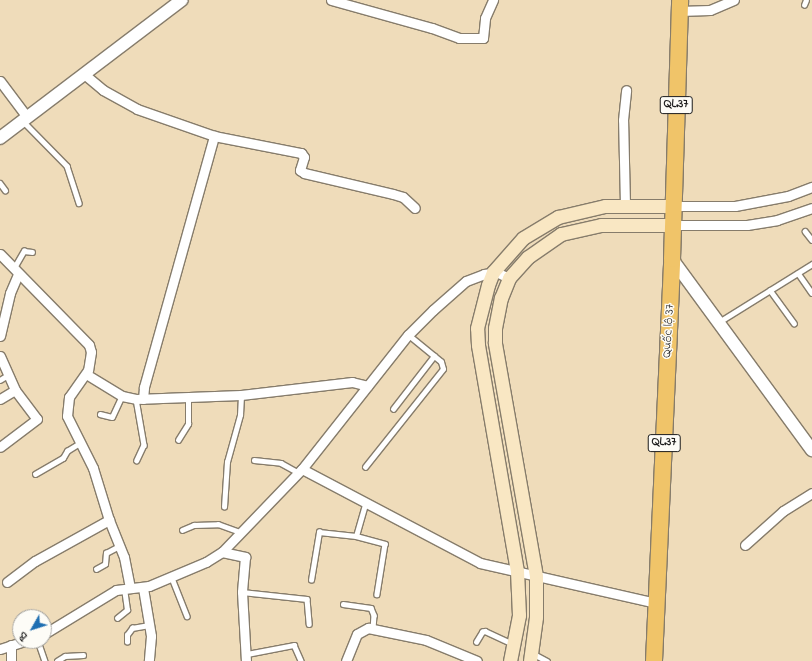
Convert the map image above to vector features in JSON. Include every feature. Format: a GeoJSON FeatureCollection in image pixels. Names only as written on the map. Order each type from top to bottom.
{"type":"FeatureCollection","features":[{"type":"Feature","properties":{"kind":"highway","name":"Quốc lộ 37"},"geometry":{"type":"LineString","coordinates":[[654,661],[672,259],[679,5]]}},
{"type":"Feature","properties":{"kind":"main road"},"geometry":{"type":"LineString","coordinates":[[510,661],[519,615],[517,571],[478,345],[480,310],[502,275],[518,243],[541,226],[574,212],[625,205],[672,216]]}},
{"type":"Feature","properties":{"kind":"main road"},"geometry":{"type":"LineString","coordinates":[[502,275],[544,245],[575,229],[672,216]]}},
{"type":"Feature","properties":{"kind":"main road"},"geometry":{"type":"LineString","coordinates":[[502,275],[501,298],[494,343],[536,576],[531,657]]}},
{"type":"Feature","properties":{"kind":"street"},"geometry":{"type":"LineString","coordinates":[[0,138],[182,0]]}},
{"type":"Feature","properties":{"kind":"street"},"geometry":{"type":"LineString","coordinates":[[331,0],[432,28],[459,38],[483,38],[485,18],[493,0]]}},
{"type":"Feature","properties":{"kind":"street"},"geometry":{"type":"LineString","coordinates":[[679,5],[710,10],[734,0]]}},
{"type":"Feature","properties":{"kind":"street"},"geometry":{"type":"LineString","coordinates":[[84,74],[103,90],[137,109],[214,136],[301,153],[304,157],[300,168],[302,172],[403,197],[414,208]]}},
{"type":"Feature","properties":{"kind":"street"},"geometry":{"type":"LineString","coordinates":[[0,81],[25,119]]}},
{"type":"Feature","properties":{"kind":"street"},"geometry":{"type":"LineString","coordinates":[[625,205],[622,120],[626,90]]}},
{"type":"Feature","properties":{"kind":"street"},"geometry":{"type":"LineString","coordinates":[[140,399],[214,136]]}},
{"type":"Feature","properties":{"kind":"street"},"geometry":{"type":"LineString","coordinates":[[672,216],[788,196],[812,187]]}},
{"type":"Feature","properties":{"kind":"street"},"geometry":{"type":"LineString","coordinates":[[672,216],[747,225],[777,220],[812,208]]}},
{"type":"Feature","properties":{"kind":"street"},"geometry":{"type":"LineString","coordinates":[[0,254],[16,272],[90,345],[91,352],[86,374],[74,388],[66,404],[69,423],[93,468],[109,520],[126,565],[127,587]]}},
{"type":"Feature","properties":{"kind":"street"},"geometry":{"type":"LineString","coordinates":[[672,259],[812,450]]}},
{"type":"Feature","properties":{"kind":"street"},"geometry":{"type":"LineString","coordinates":[[0,336],[16,272]]}},
{"type":"Feature","properties":{"kind":"street"},"geometry":{"type":"LineString","coordinates":[[52,629],[109,593],[127,587],[144,588],[172,578],[222,552],[300,471],[408,335],[433,310],[466,282],[502,275]]}},
{"type":"Feature","properties":{"kind":"street"},"geometry":{"type":"LineString","coordinates":[[0,356],[4,378],[37,419],[0,447]]}},
{"type":"Feature","properties":{"kind":"street"},"geometry":{"type":"LineString","coordinates":[[86,374],[122,396],[140,399],[188,399],[241,395],[352,382],[368,386]]}},
{"type":"Feature","properties":{"kind":"street"},"geometry":{"type":"LineString","coordinates":[[0,399],[15,390]]}},
{"type":"Feature","properties":{"kind":"street"},"geometry":{"type":"LineString","coordinates":[[300,471],[480,562],[656,604]]}},
{"type":"Feature","properties":{"kind":"street"},"geometry":{"type":"LineString","coordinates":[[745,545],[787,508],[812,493]]}},
{"type":"Feature","properties":{"kind":"street"},"geometry":{"type":"LineString","coordinates":[[7,582],[35,560],[109,520]]}},
{"type":"Feature","properties":{"kind":"street"},"geometry":{"type":"LineString","coordinates":[[222,552],[245,557],[242,592],[247,657]]}},
{"type":"Feature","properties":{"kind":"street"},"geometry":{"type":"LineString","coordinates":[[144,588],[149,625],[149,661]]}},
{"type":"Feature","properties":{"kind":"street"},"geometry":{"type":"LineString","coordinates":[[346,661],[357,634],[373,628],[426,640],[477,661]]}},
{"type":"Feature","properties":{"kind":"street"},"geometry":{"type":"LineString","coordinates":[[0,649],[11,646],[11,661]]}},
{"type":"Feature","properties":{"kind":"lane"},"geometry":{"type":"LineString","coordinates":[[25,119],[67,166],[79,203]]}},
{"type":"Feature","properties":{"kind":"lane"},"geometry":{"type":"LineString","coordinates":[[0,183],[5,190]]}},
{"type":"Feature","properties":{"kind":"lane"},"geometry":{"type":"LineString","coordinates":[[805,231],[812,240]]}},
{"type":"Feature","properties":{"kind":"lane"},"geometry":{"type":"LineString","coordinates":[[16,272],[24,251],[32,252]]}},
{"type":"Feature","properties":{"kind":"lane"},"geometry":{"type":"LineString","coordinates":[[718,323],[812,264]]}},
{"type":"Feature","properties":{"kind":"lane"},"geometry":{"type":"LineString","coordinates":[[798,273],[812,293]]}},
{"type":"Feature","properties":{"kind":"lane"},"geometry":{"type":"LineString","coordinates":[[770,290],[794,323]]}},
{"type":"Feature","properties":{"kind":"lane"},"geometry":{"type":"LineString","coordinates":[[365,467],[441,372],[442,365],[434,356],[408,335]]}},
{"type":"Feature","properties":{"kind":"lane"},"geometry":{"type":"LineString","coordinates":[[393,408],[434,356]]}},
{"type":"Feature","properties":{"kind":"lane"},"geometry":{"type":"LineString","coordinates":[[224,507],[227,462],[240,415],[241,395]]}},
{"type":"Feature","properties":{"kind":"lane"},"geometry":{"type":"LineString","coordinates":[[100,414],[112,417],[122,396]]}},
{"type":"Feature","properties":{"kind":"lane"},"geometry":{"type":"LineString","coordinates":[[137,460],[144,445],[140,399]]}},
{"type":"Feature","properties":{"kind":"lane"},"geometry":{"type":"LineString","coordinates":[[178,440],[188,424],[188,399]]}},
{"type":"Feature","properties":{"kind":"lane"},"geometry":{"type":"LineString","coordinates":[[35,474],[63,458],[67,451],[80,443]]}},
{"type":"Feature","properties":{"kind":"lane"},"geometry":{"type":"LineString","coordinates":[[254,460],[281,463],[300,471]]}},
{"type":"Feature","properties":{"kind":"lane"},"geometry":{"type":"LineString","coordinates":[[356,536],[365,504]]}},
{"type":"Feature","properties":{"kind":"lane"},"geometry":{"type":"LineString","coordinates":[[182,530],[194,525],[218,524],[240,532]]}},
{"type":"Feature","properties":{"kind":"lane"},"geometry":{"type":"LineString","coordinates":[[310,580],[319,532],[356,536],[385,544],[377,594]]}},
{"type":"Feature","properties":{"kind":"lane"},"geometry":{"type":"LineString","coordinates":[[96,570],[105,564],[106,553],[119,546]]}},
{"type":"Feature","properties":{"kind":"lane"},"geometry":{"type":"LineString","coordinates":[[172,578],[187,616]]}},
{"type":"Feature","properties":{"kind":"lane"},"geometry":{"type":"LineString","coordinates":[[117,618],[127,610],[127,587]]}},
{"type":"Feature","properties":{"kind":"lane"},"geometry":{"type":"LineString","coordinates":[[242,592],[307,599],[309,602],[309,624]]}},
{"type":"Feature","properties":{"kind":"lane"},"geometry":{"type":"LineString","coordinates":[[343,604],[371,608],[374,615],[373,628]]}},
{"type":"Feature","properties":{"kind":"lane"},"geometry":{"type":"LineString","coordinates":[[126,642],[127,635],[132,628],[149,625]]}},
{"type":"Feature","properties":{"kind":"lane"},"geometry":{"type":"LineString","coordinates":[[476,642],[482,632],[485,631],[514,644]]}},
{"type":"Feature","properties":{"kind":"lane"},"geometry":{"type":"LineString","coordinates":[[247,657],[294,645],[301,661]]}},
{"type":"Feature","properties":{"kind":"lane"},"geometry":{"type":"LineString","coordinates":[[41,649],[45,661]]}},
{"type":"Feature","properties":{"kind":"lane"},"geometry":{"type":"LineString","coordinates":[[57,661],[65,656],[83,655]]}},
{"type":"Feature","properties":{"kind":"lane"},"geometry":{"type":"LineString","coordinates":[[531,657],[547,661]]}}]}
